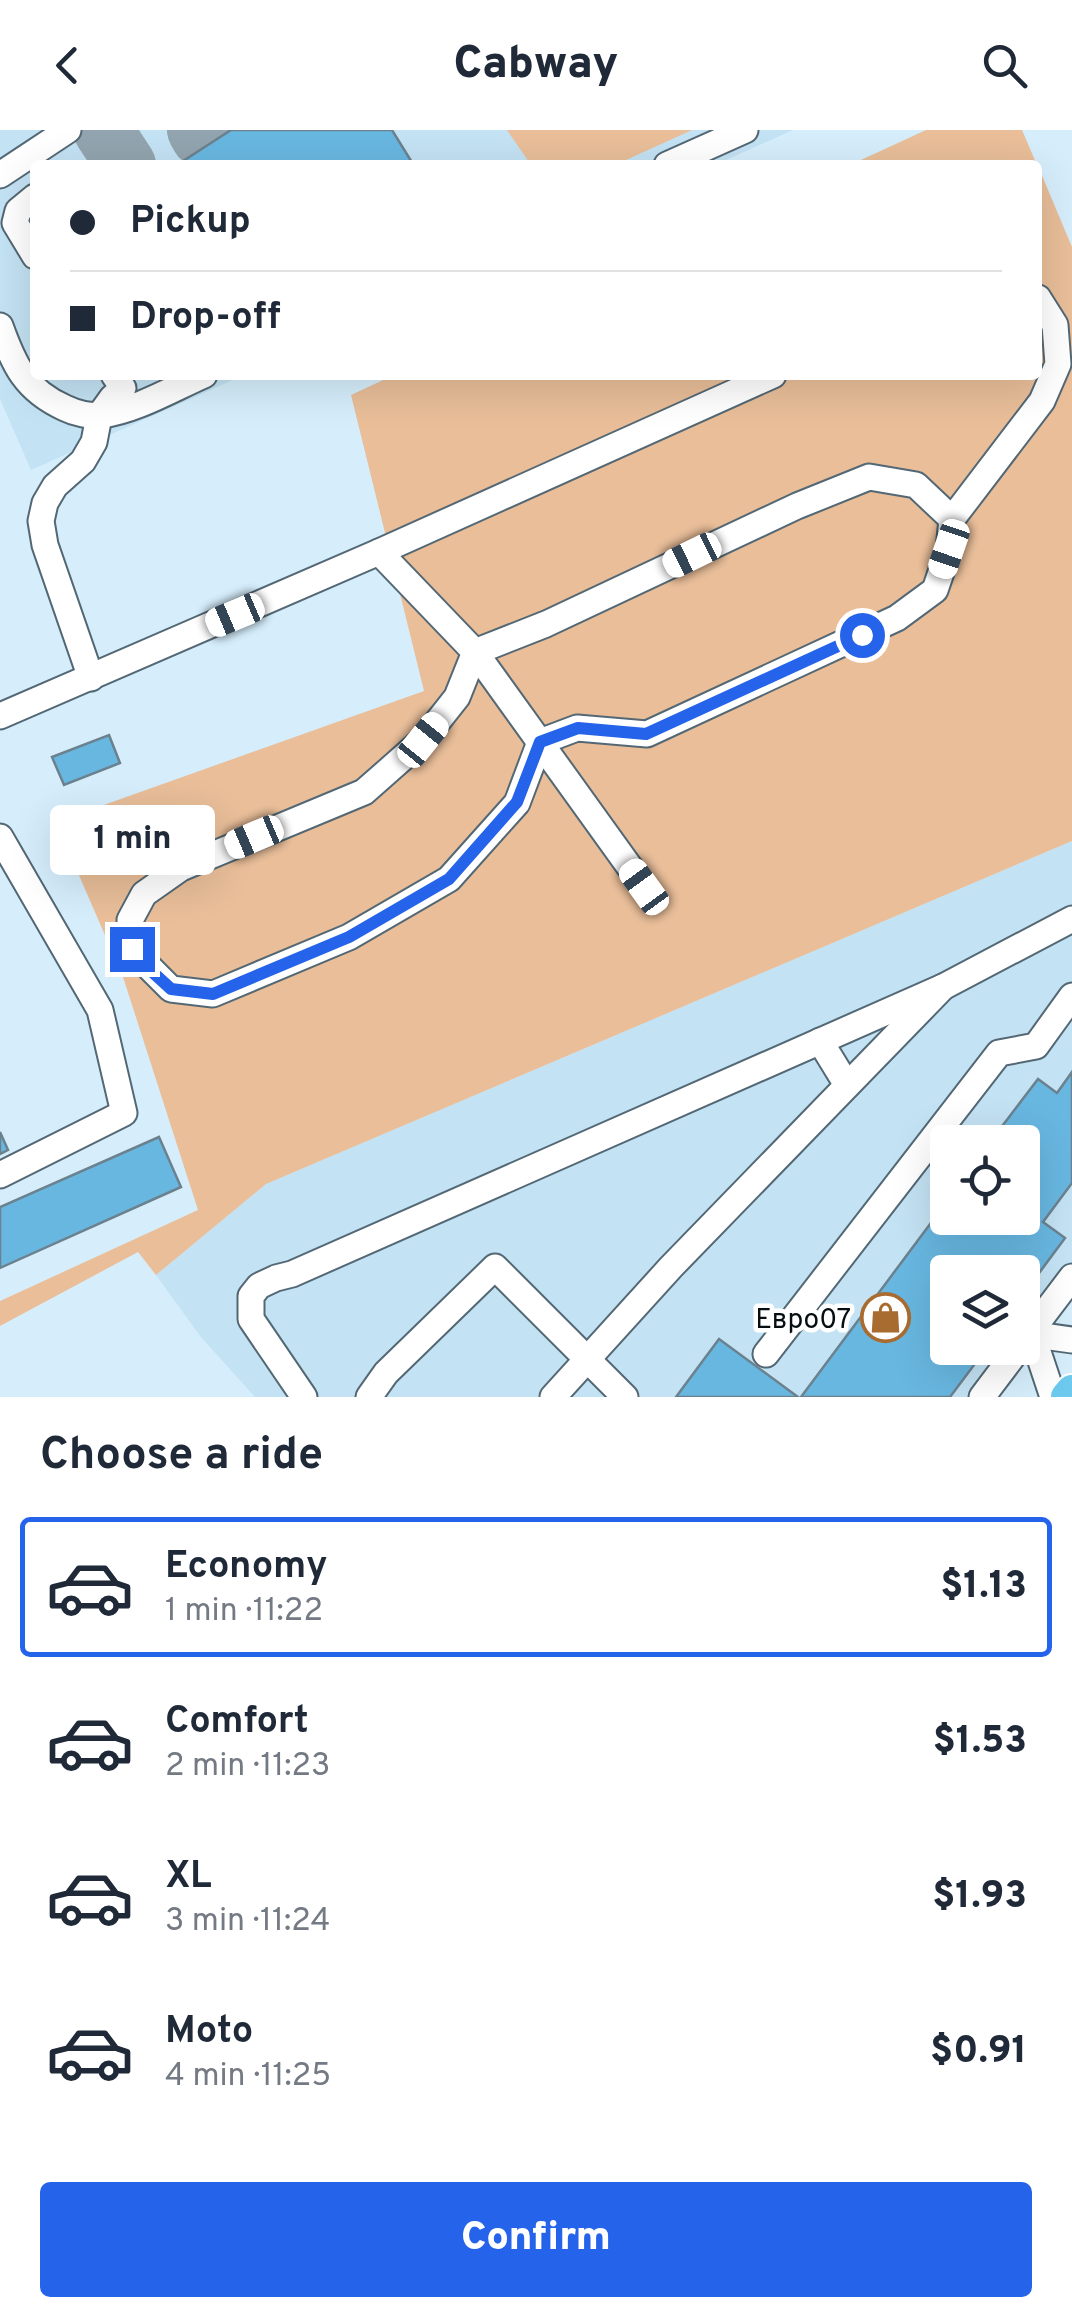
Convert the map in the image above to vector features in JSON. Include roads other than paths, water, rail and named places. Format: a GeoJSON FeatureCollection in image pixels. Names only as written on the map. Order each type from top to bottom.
{"type":"FeatureCollection","features":[{"type":"Feature","properties":{"kind":"main road"},"geometry":{"type":"LineString","coordinates":[[1068,1397],[1072,1391]]}},
{"type":"Feature","properties":{"kind":"street"},"geometry":{"type":"LineString","coordinates":[[0,175],[68,130]]}},
{"type":"Feature","properties":{"kind":"street"},"geometry":{"type":"LineString","coordinates":[[678,160],[745,130]]}},
{"type":"Feature","properties":{"kind":"street"},"geometry":{"type":"LineString","coordinates":[[30,201],[18,211],[15,223],[30,248]]}},
{"type":"Feature","properties":{"kind":"street"},"geometry":{"type":"LineString","coordinates":[[952,520],[916,486],[869,477],[797,506],[546,624],[475,652],[457,697],[446,711],[423,740],[364,792],[181,868],[144,894],[130,920],[132,949],[171,989],[213,994],[349,937],[449,879],[517,802],[540,742],[578,728],[646,734],[897,618],[935,590],[949,549],[952,520],[1042,401],[1058,364],[1055,325],[1042,304]]}},
{"type":"Feature","properties":{"kind":"street"},"geometry":{"type":"LineString","coordinates":[[0,326],[24,379],[44,398],[71,411],[99,416],[127,409],[193,380]]}},
{"type":"Feature","properties":{"kind":"street"},"geometry":{"type":"LineString","coordinates":[[91,678],[45,545],[41,521],[45,502],[55,486],[90,451],[99,416],[127,380]]}},
{"type":"Feature","properties":{"kind":"street"},"geometry":{"type":"LineString","coordinates":[[0,716],[762,380]]}},
{"type":"Feature","properties":{"kind":"street"},"geometry":{"type":"LineString","coordinates":[[379,552],[475,652],[644,887]]}},
{"type":"Feature","properties":{"kind":"street"},"geometry":{"type":"LineString","coordinates":[[0,837],[100,1010],[124,1113],[0,1175]]}},
{"type":"Feature","properties":{"kind":"street"},"geometry":{"type":"LineString","coordinates":[[304,1397],[250,1318],[252,1296],[259,1286],[943,987],[1072,918]]}},
{"type":"Feature","properties":{"kind":"street"},"geometry":{"type":"LineString","coordinates":[[553,1397],[671,1267],[943,987]]}},
{"type":"Feature","properties":{"kind":"street"},"geometry":{"type":"LineString","coordinates":[[766,1354],[1000,1053],[1036,1046],[1072,996]]}},
{"type":"Feature","properties":{"kind":"street"},"geometry":{"type":"LineString","coordinates":[[820,1041],[847,1085]]}},
{"type":"Feature","properties":{"kind":"street"},"geometry":{"type":"LineString","coordinates":[[369,1397],[386,1373],[495,1267],[626,1397]]}},
{"type":"Feature","properties":{"kind":"street"},"geometry":{"type":"LineString","coordinates":[[1040,1320],[1072,1277]]}},
{"type":"Feature","properties":{"kind":"street"},"geometry":{"type":"LineString","coordinates":[[1040,1341],[1072,1340]]}},
{"type":"Feature","properties":{"kind":"street"},"geometry":{"type":"LineString","coordinates":[[1040,1358],[1053,1397]]}},
{"type":"Feature","properties":{"kind":"street"},"geometry":{"type":"LineString","coordinates":[[982,1397],[1006,1365]]}},
{"type":"Feature","properties":{"kind":"place","name":"Евро07"},"geometry":{"type":"Point","coordinates":[886,1318]}}]}
